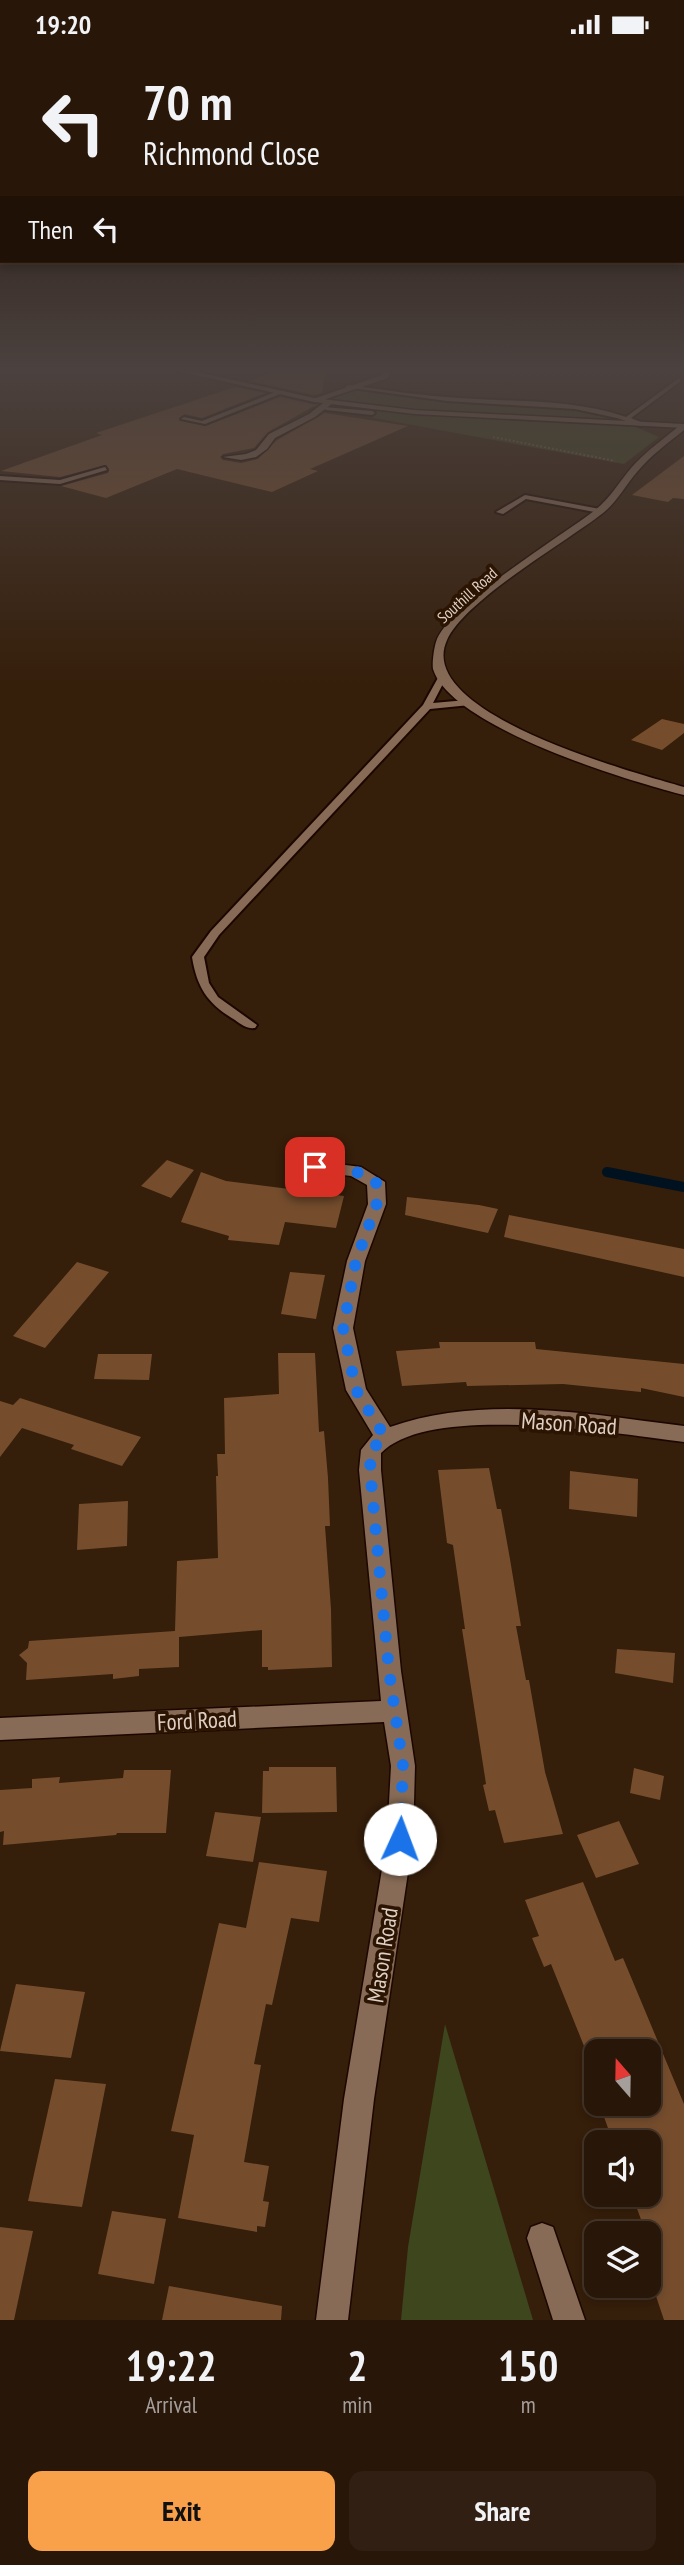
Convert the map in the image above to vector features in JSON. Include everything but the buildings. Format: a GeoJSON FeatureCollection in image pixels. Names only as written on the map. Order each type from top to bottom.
{"type":"FeatureCollection","features":[{"type":"Feature","properties":{"kind":"street","name":"Southill Road"},"geometry":{"type":"LineString","coordinates":[[443,676],[436,659],[440,643],[449,628],[482,597],[600,511],[630,477]]}},
{"type":"Feature","properties":{"kind":"street"},"geometry":{"type":"LineString","coordinates":[[443,676],[467,703],[513,731],[591,762],[684,791]]}},
{"type":"Feature","properties":{"kind":"street"},"geometry":{"type":"LineString","coordinates":[[315,1167],[355,1171],[376,1182],[377,1203],[356,1261],[343,1328],[356,1390],[385,1437]]}},
{"type":"Feature","properties":{"kind":"street","name":"Mason Road"},"geometry":{"type":"LineString","coordinates":[[331,2320],[359,2099],[400,1839],[403,1766],[370,1470],[371,1450],[385,1437],[418,1425],[486,1417],[599,1423],[684,1434]]}},
{"type":"Feature","properties":{"kind":"street","name":"Ford Road"},"geometry":{"type":"LineString","coordinates":[[0,1729],[395,1711]]}},
{"type":"Feature","properties":{"kind":"street"},"geometry":{"type":"LineString","coordinates":[[542,2238],[569,2320]]}},
{"type":"Feature","properties":{"kind":"lane"},"geometry":{"type":"LineString","coordinates":[[0,478],[60,482],[77,477]]}},
{"type":"Feature","properties":{"kind":"lane"},"geometry":{"type":"LineString","coordinates":[[500,512],[525,497],[600,511]]}},
{"type":"Feature","properties":{"kind":"lane"},"geometry":{"type":"LineString","coordinates":[[251,1025],[212,1000],[201,980],[198,957],[215,933],[427,706],[443,676]]}},
{"type":"Feature","properties":{"kind":"lane"},"geometry":{"type":"LineString","coordinates":[[427,706],[467,703]]}},
{"type":"Feature","properties":{"kind":"green space"},"geometry":{"type":"Polygon","coordinates":[[[445,2024],[533,2320],[401,2320],[408,2247],[445,2024]]]}},
{"type":"Feature","properties":{"kind":"waterway"},"geometry":{"type":"LineString","coordinates":[[607,1172],[684,1187]]}},
{"type":"Feature","properties":{"kind":"route"},"geometry":{"type":"LineString","coordinates":[[315,1167],[355,1171],[376,1182],[377,1203],[356,1261],[343,1328],[356,1390],[385,1437],[371,1450],[370,1470],[389,1671],[403,1766],[400,1839]]}}]}
